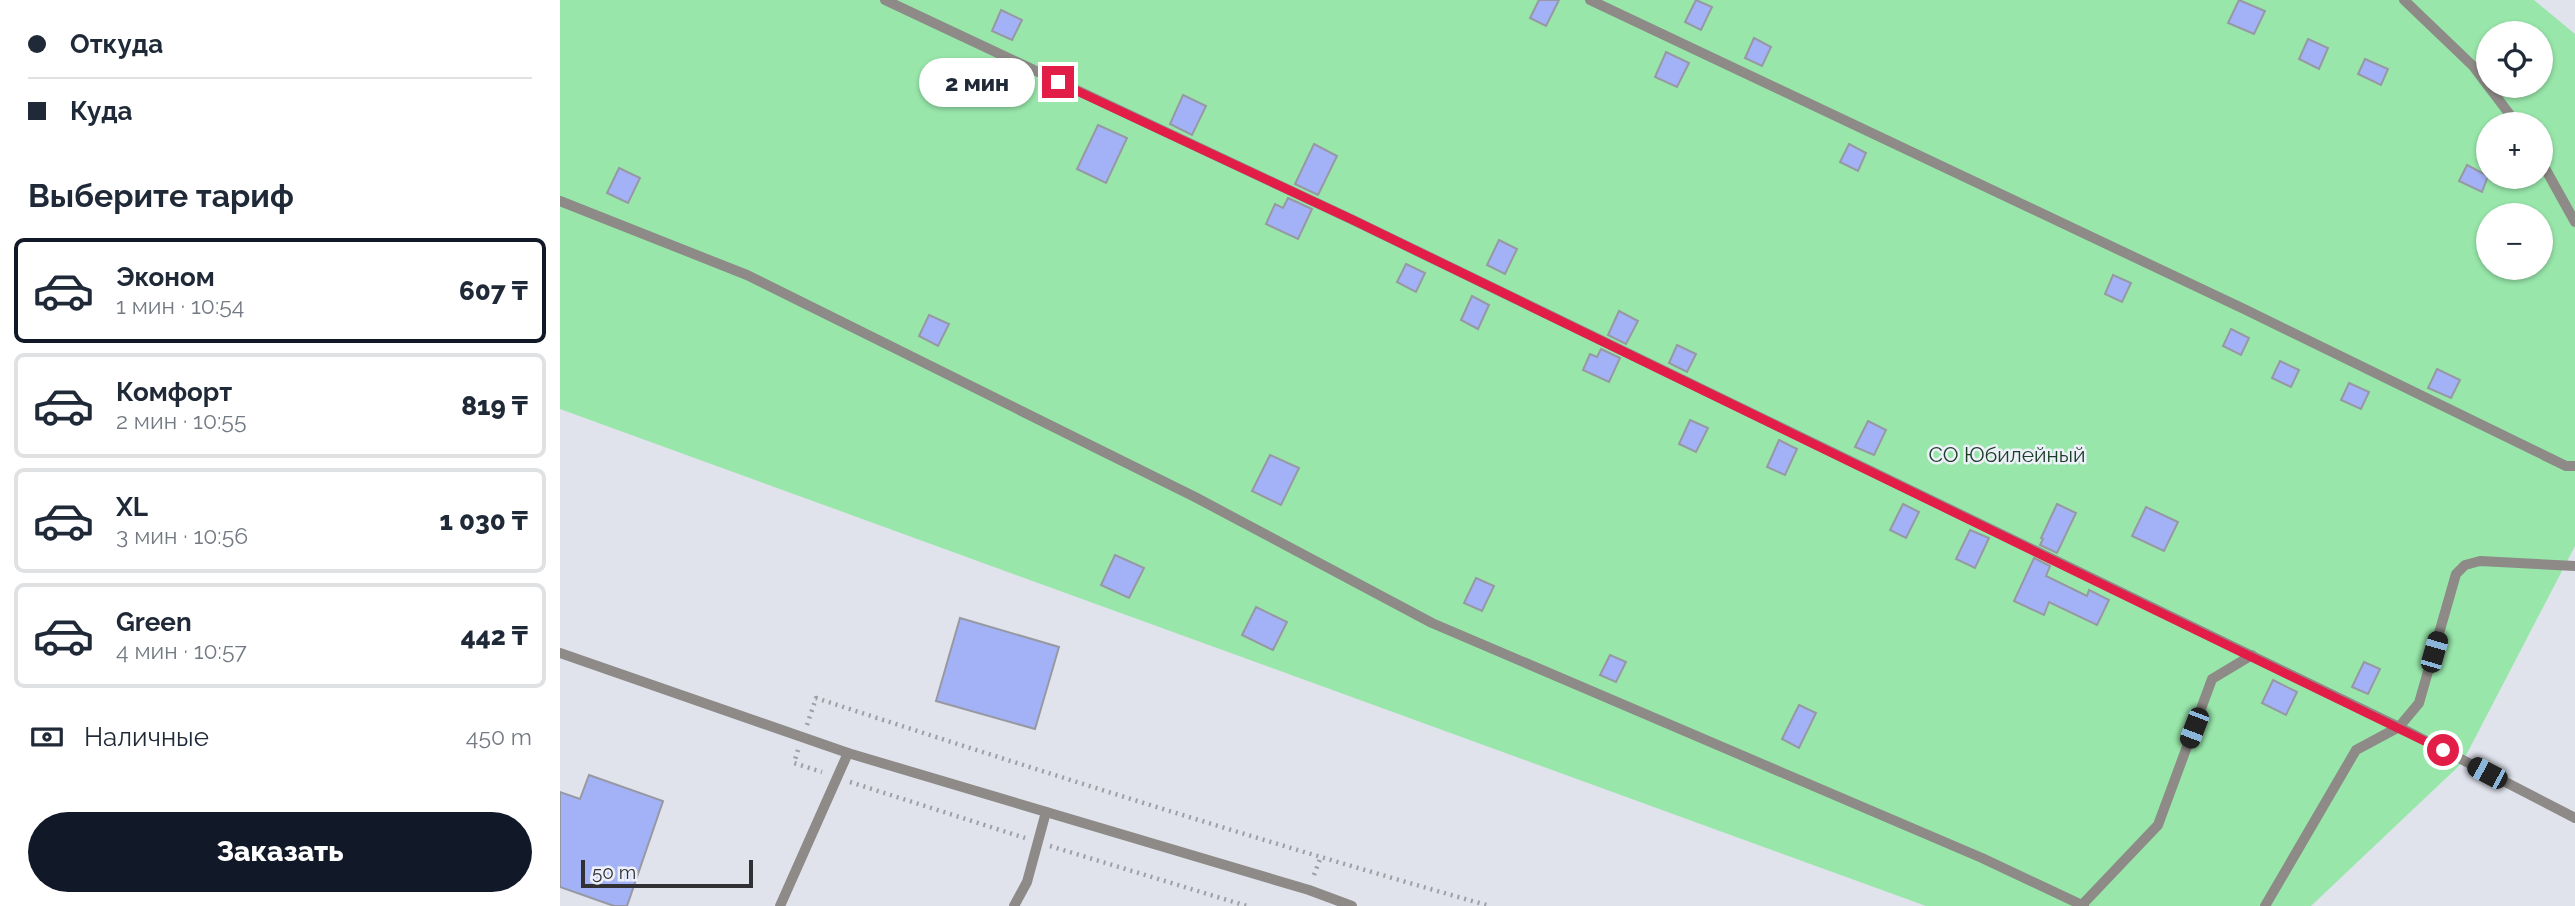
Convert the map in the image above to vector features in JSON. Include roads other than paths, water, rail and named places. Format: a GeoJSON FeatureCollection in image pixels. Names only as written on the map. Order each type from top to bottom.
{"type":"FeatureCollection","features":[{"type":"Feature","properties":{"kind":"lane"},"geometry":{"type":"LineString","coordinates":[[885,0],[1366,226],[2252,655],[2575,818]]}},
{"type":"Feature","properties":{"kind":"lane"},"geometry":{"type":"LineString","coordinates":[[1590,0],[2244,309],[2566,466],[2575,466]]}},
{"type":"Feature","properties":{"kind":"lane"},"geometry":{"type":"LineString","coordinates":[[2404,0],[2473,66],[2508,112]]}},
{"type":"Feature","properties":{"kind":"lane"},"geometry":{"type":"LineString","coordinates":[[2553,183],[2575,222]]}},
{"type":"Feature","properties":{"kind":"lane"},"geometry":{"type":"LineString","coordinates":[[560,201],[747,275],[1195,497],[1432,623],[1982,858],[2082,906],[2158,825],[2212,679],[2252,655]]}},
{"type":"Feature","properties":{"kind":"lane"},"geometry":{"type":"LineString","coordinates":[[2265,906],[2356,750],[2399,727],[2419,703],[2456,574],[2465,565],[2480,561],[2575,566]]}},
{"type":"Feature","properties":{"kind":"lane"},"geometry":{"type":"LineString","coordinates":[[560,653],[848,753],[1295,886],[1352,906]]}},
{"type":"Feature","properties":{"kind":"lane"},"geometry":{"type":"LineString","coordinates":[[780,906],[848,753]]}},
{"type":"Feature","properties":{"kind":"lane"},"geometry":{"type":"LineString","coordinates":[[1014,906],[1027,882],[1040,843],[1046,812]]}},
{"type":"Feature","properties":{"kind":"park label","name":"СО Юбилейный"},"geometry":{"type":"Point","coordinates":[2007,454]}}]}
